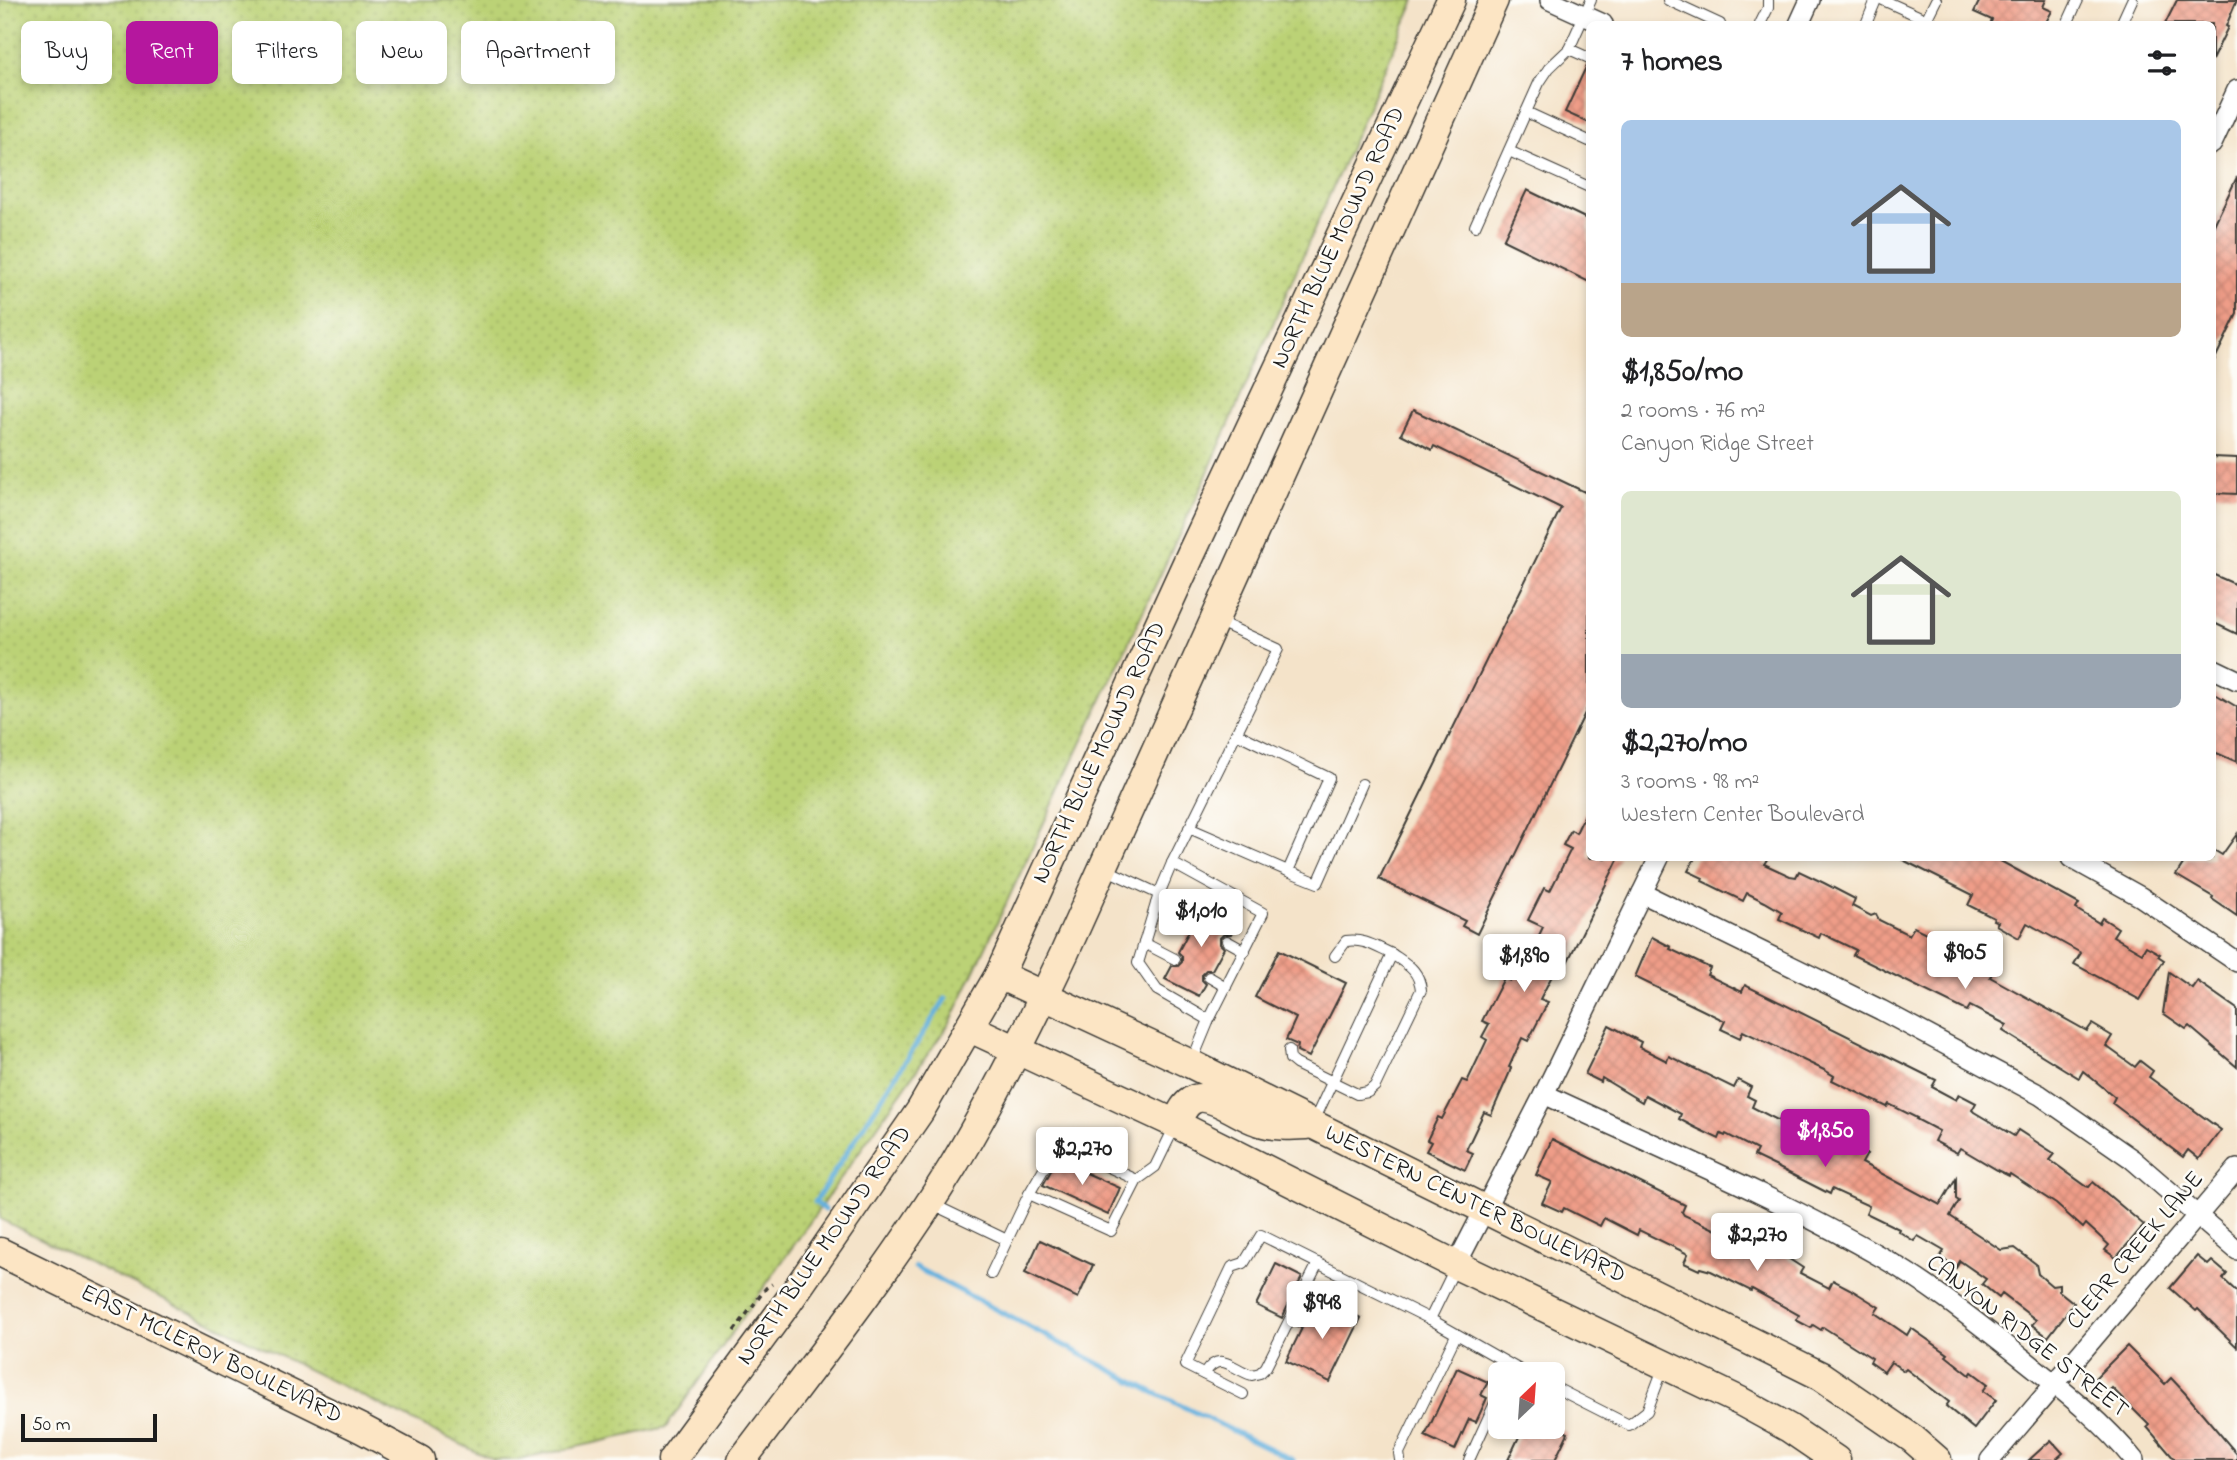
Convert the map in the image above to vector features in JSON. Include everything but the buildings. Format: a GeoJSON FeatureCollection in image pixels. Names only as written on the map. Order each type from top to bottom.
{"type":"FeatureCollection","features":[{"type":"Feature","properties":{"kind":"main road","name":"NORTH BLUE MOUND ROAD"},"geometry":{"type":"LineString","coordinates":[[672,1455],[788,1302],[920,1111],[999,975],[1197,541],[1451,0]]}},
{"type":"Feature","properties":{"kind":"main road","name":"NORTH BLUE MOUND ROAD"},"geometry":{"type":"LineString","coordinates":[[742,1460],[855,1310],[929,1203],[972,1135],[1017,1049],[1103,868],[1494,0]]}},
{"type":"Feature","properties":{"kind":"main road","name":"WESTERN CENTER BOULEVARD"},"geometry":{"type":"LineString","coordinates":[[999,975],[1191,1064],[1821,1376],[1913,1439],[1937,1460]]}},
{"type":"Feature","properties":{"kind":"main road"},"geometry":{"type":"LineString","coordinates":[[970,1028],[1176,1124],[1456,1265],[1740,1401],[1789,1428],[1836,1460]]}},
{"type":"Feature","properties":{"kind":"main road"},"geometry":{"type":"LineString","coordinates":[[1176,1124],[1185,1106],[1192,1099],[1199,1097],[1217,1101],[1255,1121],[1274,1126],[1312,1124]]}},
{"type":"Feature","properties":{"kind":"main road","name":"EAST MCLEROY BOULEVARD"},"geometry":{"type":"LineString","coordinates":[[0,1252],[420,1460]]}},
{"type":"Feature","properties":{"kind":"main road"},"geometry":{"type":"LineString","coordinates":[[755,1460],[777,1413]]}},
{"type":"Feature","properties":{"kind":"street"},"geometry":{"type":"LineString","coordinates":[[1550,0],[1587,8],[1600,21]]}},
{"type":"Feature","properties":{"kind":"street"},"geometry":{"type":"LineString","coordinates":[[1800,21],[1810,0]]}},
{"type":"Feature","properties":{"kind":"street"},"geometry":{"type":"LineString","coordinates":[[2216,135],[2237,90]]}},
{"type":"Feature","properties":{"kind":"street"},"geometry":{"type":"LineString","coordinates":[[2216,670],[2237,680]]}},
{"type":"Feature","properties":{"kind":"street"},"geometry":{"type":"LineString","coordinates":[[1456,1265],[1658,861]]}},
{"type":"Feature","properties":{"kind":"street"},"geometry":{"type":"LineString","coordinates":[[2076,861],[2141,897],[2237,962]]}},
{"type":"Feature","properties":{"kind":"street"},"geometry":{"type":"LineString","coordinates":[[1642,893],[1881,1010],[2040,1095],[2132,1159],[2237,1250]]}},
{"type":"Feature","properties":{"kind":"street","name":"CANYON RIDGE STREET"},"geometry":{"type":"LineString","coordinates":[[1544,1094],[1790,1209],[1884,1258],[1955,1305],[2054,1384],[2113,1434],[2134,1460]]}},
{"type":"Feature","properties":{"kind":"street","name":"CLEAR CREEK LANE"},"geometry":{"type":"LineString","coordinates":[[1990,1460],[2237,1169]]}},
{"type":"Feature","properties":{"kind":"lane"},"geometry":{"type":"LineString","coordinates":[[1668,0],[1714,21]]}},
{"type":"Feature","properties":{"kind":"lane"},"geometry":{"type":"LineString","coordinates":[[1762,21],[1768,8],[1768,0]]}},
{"type":"Feature","properties":{"kind":"lane"},"geometry":{"type":"LineString","coordinates":[[1867,21],[1877,0]]}},
{"type":"Feature","properties":{"kind":"lane"},"geometry":{"type":"LineString","coordinates":[[1882,0],[1929,21]]}},
{"type":"Feature","properties":{"kind":"lane"},"geometry":{"type":"LineString","coordinates":[[1931,21],[1936,0]]}},
{"type":"Feature","properties":{"kind":"lane"},"geometry":{"type":"LineString","coordinates":[[2068,21],[2078,0]]}},
{"type":"Feature","properties":{"kind":"lane"},"geometry":{"type":"LineString","coordinates":[[2123,21],[2132,0]]}},
{"type":"Feature","properties":{"kind":"lane"},"geometry":{"type":"LineString","coordinates":[[1475,226],[1539,83],[1549,68],[1569,49],[1587,8]]}},
{"type":"Feature","properties":{"kind":"lane"},"geometry":{"type":"LineString","coordinates":[[1569,49],[1586,57]]}},
{"type":"Feature","properties":{"kind":"lane"},"geometry":{"type":"LineString","coordinates":[[1526,112],[1586,140]]}},
{"type":"Feature","properties":{"kind":"lane"},"geometry":{"type":"LineString","coordinates":[[1509,151],[1586,186]]}},
{"type":"Feature","properties":{"kind":"lane"},"geometry":{"type":"LineString","coordinates":[[1209,1020],[1157,990],[1138,962],[1157,899],[1172,863],[1278,649],[1215,620]]}},
{"type":"Feature","properties":{"kind":"lane"},"geometry":{"type":"LineString","coordinates":[[1236,733],[1329,778],[1288,871]]}},
{"type":"Feature","properties":{"kind":"lane"},"geometry":{"type":"LineString","coordinates":[[1189,828],[1318,883],[1362,784]]}},
{"type":"Feature","properties":{"kind":"lane"},"geometry":{"type":"LineString","coordinates":[[1172,863],[1263,913],[1209,1020],[1191,1064]]}},
{"type":"Feature","properties":{"kind":"lane"},"geometry":{"type":"LineString","coordinates":[[1103,868],[1194,923]]}},
{"type":"Feature","properties":{"kind":"lane"},"geometry":{"type":"LineString","coordinates":[[1289,1050],[1290,1059],[1296,1064],[1357,1094],[1368,1092],[1375,1086],[1422,990],[1416,969],[1363,940],[1346,942],[1335,956]]}},
{"type":"Feature","properties":{"kind":"lane"},"geometry":{"type":"LineString","coordinates":[[1227,941],[1244,951]]}},
{"type":"Feature","properties":{"kind":"lane"},"geometry":{"type":"LineString","coordinates":[[1144,943],[1175,959]]}},
{"type":"Feature","properties":{"kind":"lane"},"geometry":{"type":"LineString","coordinates":[[1312,1124],[1392,954]]}},
{"type":"Feature","properties":{"kind":"lane"},"geometry":{"type":"LineString","coordinates":[[1209,977],[1226,987]]}},
{"type":"Feature","properties":{"kind":"lane"},"geometry":{"type":"LineString","coordinates":[[1029,1194],[1111,1231],[1137,1180],[1155,1167],[1176,1124]]}},
{"type":"Feature","properties":{"kind":"lane"},"geometry":{"type":"LineString","coordinates":[[991,1274],[1029,1194],[1058,1144],[1137,1180]]}},
{"type":"Feature","properties":{"kind":"lane"},"geometry":{"type":"LineString","coordinates":[[929,1203],[1007,1240]]}},
{"type":"Feature","properties":{"kind":"lane"},"geometry":{"type":"LineString","coordinates":[[1243,1394],[1185,1365],[1232,1267],[1244,1263],[1261,1235],[1430,1319],[1498,1362]]}},
{"type":"Feature","properties":{"kind":"lane"},"geometry":{"type":"LineString","coordinates":[[1204,1374],[1211,1364],[1218,1361],[1226,1362],[1252,1375],[1260,1373],[1266,1367],[1318,1263]]}},
{"type":"Feature","properties":{"kind":"lane"},"geometry":{"type":"LineString","coordinates":[[1430,1319],[1456,1265]]}},
{"type":"Feature","properties":{"kind":"lane"},"geometry":{"type":"LineString","coordinates":[[1400,1460],[1399,1453],[1456,1335]]}},
{"type":"Feature","properties":{"kind":"lane"},"geometry":{"type":"LineString","coordinates":[[1565,1393],[1629,1425],[1647,1411],[1664,1366]]}},
{"type":"Feature","properties":{"kind":"lane"},"geometry":{"type":"LineString","coordinates":[[1469,1460],[1488,1418]]}},
{"type":"Feature","properties":{"kind":"green space"},"geometry":{"type":"Polygon","coordinates":[[[0,0],[1415,0],[1201,488],[951,1021],[666,1427],[518,1460],[493,1460],[0,1219],[0,0]]]}},
{"type":"Feature","properties":{"kind":"waterway"},"geometry":{"type":"LineString","coordinates":[[825,1210],[815,1202],[946,998]]}},
{"type":"Feature","properties":{"kind":"waterway"},"geometry":{"type":"LineString","coordinates":[[915,1267],[1151,1391],[1293,1460]]}}]}
